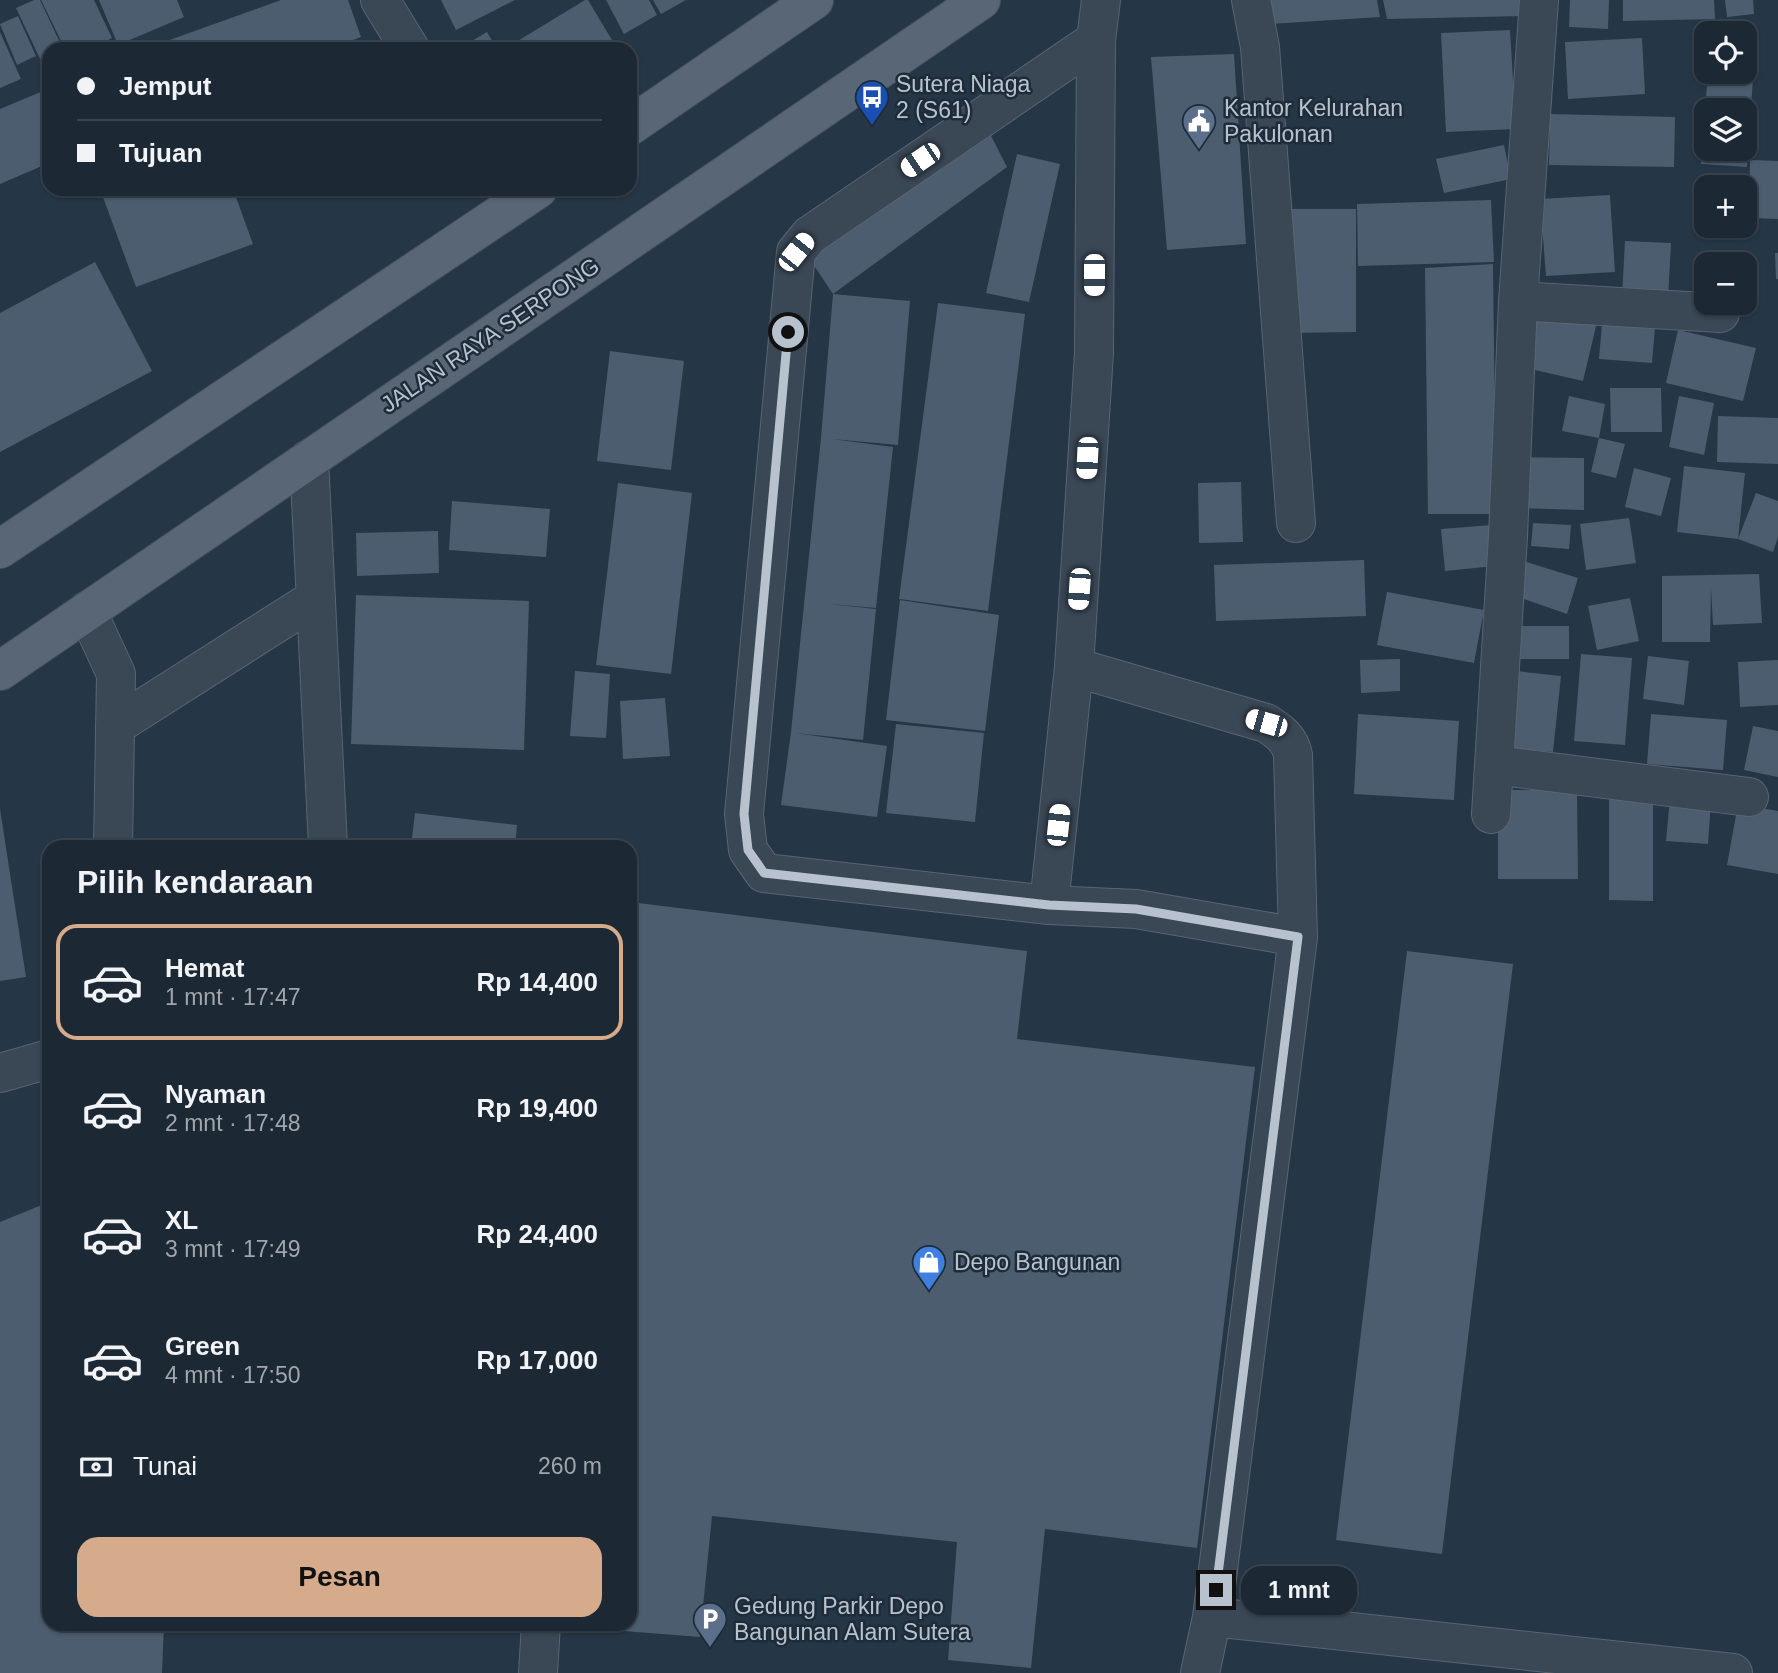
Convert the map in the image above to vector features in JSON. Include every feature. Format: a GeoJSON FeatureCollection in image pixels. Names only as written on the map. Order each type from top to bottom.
{"type":"FeatureCollection","features":[{"type":"Feature","properties":{"kind":"main road"},"geometry":{"type":"LineString","coordinates":[[637,121],[814,0]]}},
{"type":"Feature","properties":{"kind":"main road","name":"JALAN RAYA SERPONG"},"geometry":{"type":"LineString","coordinates":[[0,671],[981,0]]}},
{"type":"Feature","properties":{"kind":"main road"},"geometry":{"type":"LineString","coordinates":[[0,549],[514,196]]}},
{"type":"Feature","properties":{"kind":"street"},"geometry":{"type":"LineString","coordinates":[[380,0],[406,42]]}},
{"type":"Feature","properties":{"kind":"street"},"geometry":{"type":"LineString","coordinates":[[1049,905],[1074,667],[1094,354],[1096,40],[1101,0]]}},
{"type":"Feature","properties":{"kind":"street"},"geometry":{"type":"LineString","coordinates":[[1251,0],[1260,47],[1296,523]]}},
{"type":"Feature","properties":{"kind":"street"},"geometry":{"type":"LineString","coordinates":[[1491,814],[1510,511],[1518,301],[1539,0]]}},
{"type":"Feature","properties":{"kind":"street"},"geometry":{"type":"LineString","coordinates":[[1096,40],[810,235],[796,252],[744,814],[748,850],[764,873],[1049,905],[1136,909],[1298,937]]}},
{"type":"Feature","properties":{"kind":"street"},"geometry":{"type":"LineString","coordinates":[[1518,301],[1694,311]]}},
{"type":"Feature","properties":{"kind":"street"},"geometry":{"type":"LineString","coordinates":[[309,459],[328,840]]}},
{"type":"Feature","properties":{"kind":"street"},"geometry":{"type":"LineString","coordinates":[[115,726],[316,598]]}},
{"type":"Feature","properties":{"kind":"street"},"geometry":{"type":"LineString","coordinates":[[87,611],[116,674],[113,840]]}},
{"type":"Feature","properties":{"kind":"street"},"geometry":{"type":"LineString","coordinates":[[1074,667],[1266,723],[1286,738],[1292,747],[1298,937],[1212,1617],[1200,1673]]}},
{"type":"Feature","properties":{"kind":"street"},"geometry":{"type":"LineString","coordinates":[[1494,765],[1749,797]]}},
{"type":"Feature","properties":{"kind":"street"},"geometry":{"type":"LineString","coordinates":[[0,1073],[42,1061]]}},
{"type":"Feature","properties":{"kind":"street"},"geometry":{"type":"LineString","coordinates":[[1212,1617],[1709,1672]]}},
{"type":"Feature","properties":{"kind":"street"},"geometry":{"type":"LineString","coordinates":[[538,1673],[541,1631]]}},
{"type":"Feature","properties":{"kind":"building"},"geometry":{"type":"Polygon","coordinates":[[[40,0],[60,42],[42,42],[42,63],[16,8],[40,0]]]}},
{"type":"Feature","properties":{"kind":"building"},"geometry":{"type":"Polygon","coordinates":[[[41,0],[94,0],[112,38],[104,42],[62,42],[41,0]]]}},
{"type":"Feature","properties":{"kind":"building"},"geometry":{"type":"Polygon","coordinates":[[[99,0],[177,0],[184,17],[125,42],[117,42],[99,0]]]}},
{"type":"Feature","properties":{"kind":"building"},"geometry":{"type":"Polygon","coordinates":[[[281,0],[348,0],[361,37],[348,42],[164,42],[281,0]]]}},
{"type":"Feature","properties":{"kind":"building"},"geometry":{"type":"Polygon","coordinates":[[[441,0],[515,0],[456,30],[441,0]]]}},
{"type":"Feature","properties":{"kind":"building"},"geometry":{"type":"Polygon","coordinates":[[[585,0],[588,0],[612,40],[609,42],[516,42],[585,0]]]}},
{"type":"Feature","properties":{"kind":"building"},"geometry":{"type":"Polygon","coordinates":[[[606,0],[649,0],[657,15],[624,34],[606,0]]]}},
{"type":"Feature","properties":{"kind":"building"},"geometry":{"type":"Polygon","coordinates":[[[653,0],[686,0],[661,14],[653,0]]]}},
{"type":"Feature","properties":{"kind":"building"},"geometry":{"type":"Polygon","coordinates":[[[1266,0],[1377,0],[1380,17],[1270,24],[1266,0]]]}},
{"type":"Feature","properties":{"kind":"building"},"geometry":{"type":"Polygon","coordinates":[[[1383,0],[1524,0],[1524,16],[1387,19],[1383,0]]]}},
{"type":"Feature","properties":{"kind":"building"},"geometry":{"type":"Polygon","coordinates":[[[1570,0],[1609,0],[1608,29],[1569,27],[1570,0]]]}},
{"type":"Feature","properties":{"kind":"building"},"geometry":{"type":"Polygon","coordinates":[[[1623,0],[1714,0],[1715,19],[1623,21],[1623,0]]]}},
{"type":"Feature","properties":{"kind":"building"},"geometry":{"type":"Polygon","coordinates":[[[1725,0],[1753,0],[1754,14],[1727,17],[1725,0]]]}},
{"type":"Feature","properties":{"kind":"building"},"geometry":{"type":"Polygon","coordinates":[[[18,16],[36,56],[17,65],[0,24],[18,16]]]}},
{"type":"Feature","properties":{"kind":"building"},"geometry":{"type":"Polygon","coordinates":[[[1510,30],[1516,129],[1446,132],[1441,33],[1510,30]]]}},
{"type":"Feature","properties":{"kind":"building"},"geometry":{"type":"Polygon","coordinates":[[[0,32],[21,79],[0,88],[0,32]]]}},
{"type":"Feature","properties":{"kind":"building"},"geometry":{"type":"Polygon","coordinates":[[[487,32],[493,42],[470,42],[487,32]]]}},
{"type":"Feature","properties":{"kind":"building"},"geometry":{"type":"Polygon","coordinates":[[[1642,38],[1645,94],[1568,99],[1565,42],[1642,38]]]}},
{"type":"Feature","properties":{"kind":"building","name":"Kantor Kelurahan Pakulonan"},"geometry":{"type":"Polygon","coordinates":[[[1234,54],[1246,244],[1167,250],[1151,57],[1234,54]]]}},
{"type":"Feature","properties":{"kind":"building"},"geometry":{"type":"Polygon","coordinates":[[[1707,84],[1753,84],[1752,98],[1706,98],[1707,84]]]}},
{"type":"Feature","properties":{"kind":"building"},"geometry":{"type":"Polygon","coordinates":[[[42,91],[42,166],[0,184],[0,109],[42,91]]]}},
{"type":"Feature","properties":{"kind":"building"},"geometry":{"type":"Polygon","coordinates":[[[1550,114],[1675,117],[1674,167],[1549,165],[1550,114]]]}},
{"type":"Feature","properties":{"kind":"building"},"geometry":{"type":"Polygon","coordinates":[[[987,128],[1007,167],[833,294],[803,249],[987,128]]]}},
{"type":"Feature","properties":{"kind":"building"},"geometry":{"type":"Polygon","coordinates":[[[1504,145],[1511,179],[1444,193],[1436,159],[1504,145]]]}},
{"type":"Feature","properties":{"kind":"building"},"geometry":{"type":"Polygon","coordinates":[[[1017,154],[1060,164],[1029,302],[986,293],[1017,154]]]}},
{"type":"Feature","properties":{"kind":"building"},"geometry":{"type":"Polygon","coordinates":[[[1701,161],[1747,161],[1747,167],[1701,164],[1701,161]]]}},
{"type":"Feature","properties":{"kind":"building"},"geometry":{"type":"Polygon","coordinates":[[[1750,161],[1778,161],[1778,219],[1757,218],[1757,175],[1750,175],[1750,161]]]}},
{"type":"Feature","properties":{"kind":"building"},"geometry":{"type":"Polygon","coordinates":[[[1610,195],[1615,272],[1546,276],[1540,199],[1610,195]]]}},
{"type":"Feature","properties":{"kind":"building"},"geometry":{"type":"Polygon","coordinates":[[[103,196],[236,196],[253,244],[136,287],[103,196]]]}},
{"type":"Feature","properties":{"kind":"building"},"geometry":{"type":"Polygon","coordinates":[[[1491,200],[1494,262],[1358,266],[1357,204],[1491,200]]]}},
{"type":"Feature","properties":{"kind":"building"},"geometry":{"type":"Polygon","coordinates":[[[1289,209],[1356,209],[1356,332],[1289,333],[1289,209]]]}},
{"type":"Feature","properties":{"kind":"building"},"geometry":{"type":"Polygon","coordinates":[[[1625,241],[1671,243],[1668,299],[1622,297],[1625,241]]]}},
{"type":"Feature","properties":{"kind":"building"},"geometry":{"type":"Polygon","coordinates":[[[1775,253],[1778,253],[1778,279],[1776,279],[1775,253]]]}},
{"type":"Feature","properties":{"kind":"building"},"geometry":{"type":"Polygon","coordinates":[[[95,262],[152,371],[0,452],[0,313],[95,262]]]}},
{"type":"Feature","properties":{"kind":"building"},"geometry":{"type":"Polygon","coordinates":[[[1493,264],[1496,514],[1428,514],[1425,268],[1493,264]]]}},
{"type":"Feature","properties":{"kind":"building"},"geometry":{"type":"Polygon","coordinates":[[[833,294],[910,301],[898,445],[832,439],[893,447],[876,608],[828,604],[876,609],[863,740],[795,733],[887,746],[877,817],[781,805],[821,438],[833,294]]]}},
{"type":"Feature","properties":{"kind":"building"},"geometry":{"type":"Polygon","coordinates":[[[938,303],[1025,314],[988,611],[899,599],[938,303]]]}},
{"type":"Feature","properties":{"kind":"building"},"geometry":{"type":"Polygon","coordinates":[[[1532,307],[1597,322],[1583,381],[1518,366],[1532,307]]]}},
{"type":"Feature","properties":{"kind":"building"},"geometry":{"type":"Polygon","coordinates":[[[1603,311],[1656,316],[1652,363],[1599,359],[1603,311]]]}},
{"type":"Feature","properties":{"kind":"building"},"geometry":{"type":"Polygon","coordinates":[[[1678,330],[1756,348],[1743,401],[1666,383],[1678,330]]]}},
{"type":"Feature","properties":{"kind":"building"},"geometry":{"type":"Polygon","coordinates":[[[610,351],[684,361],[671,470],[597,461],[610,351]]]}},
{"type":"Feature","properties":{"kind":"building"},"geometry":{"type":"Polygon","coordinates":[[[1610,388],[1661,388],[1662,432],[1611,432],[1610,388]]]}},
{"type":"Feature","properties":{"kind":"building"},"geometry":{"type":"Polygon","coordinates":[[[1569,396],[1605,404],[1599,438],[1562,431],[1569,396]]]}},
{"type":"Feature","properties":{"kind":"building"},"geometry":{"type":"Polygon","coordinates":[[[1679,396],[1714,403],[1704,455],[1669,447],[1679,396]]]}},
{"type":"Feature","properties":{"kind":"building"},"geometry":{"type":"Polygon","coordinates":[[[1718,416],[1778,418],[1778,464],[1717,462],[1718,416]]]}},
{"type":"Feature","properties":{"kind":"building"},"geometry":{"type":"Polygon","coordinates":[[[1599,438],[1625,444],[1616,478],[1591,472],[1599,438]]]}},
{"type":"Feature","properties":{"kind":"building"},"geometry":{"type":"Polygon","coordinates":[[[1514,457],[1584,458],[1584,510],[1513,508],[1514,457]]]}},
{"type":"Feature","properties":{"kind":"building"},"geometry":{"type":"Polygon","coordinates":[[[1684,466],[1745,473],[1738,539],[1677,532],[1684,466]]]}},
{"type":"Feature","properties":{"kind":"building"},"geometry":{"type":"Polygon","coordinates":[[[1634,468],[1671,478],[1661,516],[1625,507],[1634,468]]]}},
{"type":"Feature","properties":{"kind":"building"},"geometry":{"type":"Polygon","coordinates":[[[1241,482],[1243,542],[1199,543],[1198,483],[1241,482]]]}},
{"type":"Feature","properties":{"kind":"building"},"geometry":{"type":"Polygon","coordinates":[[[618,483],[692,493],[671,674],[596,665],[618,483]]]}},
{"type":"Feature","properties":{"kind":"building"},"geometry":{"type":"Polygon","coordinates":[[[1756,493],[1778,501],[1778,537],[1773,552],[1738,539],[1756,493]]]}},
{"type":"Feature","properties":{"kind":"building"},"geometry":{"type":"Polygon","coordinates":[[[452,501],[550,509],[546,557],[449,550],[452,501]]]}},
{"type":"Feature","properties":{"kind":"building"},"geometry":{"type":"Polygon","coordinates":[[[1629,518],[1636,563],[1586,570],[1580,524],[1629,518]]]}},
{"type":"Feature","properties":{"kind":"building"},"geometry":{"type":"Polygon","coordinates":[[[1533,523],[1571,525],[1569,549],[1531,546],[1533,523]]]}},
{"type":"Feature","properties":{"kind":"building"},"geometry":{"type":"Polygon","coordinates":[[[1492,525],[1495,566],[1445,571],[1441,529],[1492,525]]]}},
{"type":"Feature","properties":{"kind":"building"},"geometry":{"type":"Polygon","coordinates":[[[438,531],[439,573],[357,576],[356,533],[438,531]]]}},
{"type":"Feature","properties":{"kind":"building"},"geometry":{"type":"Polygon","coordinates":[[[1364,560],[1366,616],[1216,621],[1214,565],[1364,560]]]}},
{"type":"Feature","properties":{"kind":"building"},"geometry":{"type":"Polygon","coordinates":[[[1520,560],[1578,578],[1567,614],[1510,594],[1520,560]]]}},
{"type":"Feature","properties":{"kind":"building"},"geometry":{"type":"Polygon","coordinates":[[[1759,574],[1762,623],[1713,625],[1711,588],[1710,642],[1662,642],[1662,576],[1759,574]]]}},
{"type":"Feature","properties":{"kind":"building"},"geometry":{"type":"Polygon","coordinates":[[[1387,592],[1484,610],[1474,663],[1377,645],[1387,592]]]}},
{"type":"Feature","properties":{"kind":"building"},"geometry":{"type":"Polygon","coordinates":[[[356,595],[529,601],[524,750],[351,744],[356,595]]]}},
{"type":"Feature","properties":{"kind":"building"},"geometry":{"type":"Polygon","coordinates":[[[1630,598],[1639,641],[1597,650],[1588,606],[1630,598]]]}},
{"type":"Feature","properties":{"kind":"building"},"geometry":{"type":"Polygon","coordinates":[[[900,600],[999,615],[985,731],[886,720],[900,600]]]}},
{"type":"Feature","properties":{"kind":"building"},"geometry":{"type":"Polygon","coordinates":[[[1516,626],[1569,626],[1569,659],[1516,659],[1516,626]]]}},
{"type":"Feature","properties":{"kind":"building"},"geometry":{"type":"Polygon","coordinates":[[[1581,654],[1632,658],[1625,745],[1574,741],[1581,654]]]}},
{"type":"Feature","properties":{"kind":"building"},"geometry":{"type":"Polygon","coordinates":[[[1648,656],[1689,661],[1684,705],[1643,699],[1648,656]]]}},
{"type":"Feature","properties":{"kind":"building"},"geometry":{"type":"Polygon","coordinates":[[[1400,659],[1400,691],[1361,693],[1360,660],[1400,659]]]}},
{"type":"Feature","properties":{"kind":"building"},"geometry":{"type":"Polygon","coordinates":[[[1778,660],[1778,705],[1740,707],[1738,662],[1778,660]]]}},
{"type":"Feature","properties":{"kind":"building"},"geometry":{"type":"Polygon","coordinates":[[[1507,670],[1561,676],[1553,752],[1499,747],[1507,670]]]}},
{"type":"Feature","properties":{"kind":"building"},"geometry":{"type":"Polygon","coordinates":[[[575,671],[610,674],[606,738],[570,736],[575,671]]]}},
{"type":"Feature","properties":{"kind":"building"},"geometry":{"type":"Polygon","coordinates":[[[665,698],[670,756],[623,759],[620,701],[665,698]]]}},
{"type":"Feature","properties":{"kind":"building"},"geometry":{"type":"Polygon","coordinates":[[[1358,714],[1459,721],[1454,800],[1354,794],[1358,714]]]}},
{"type":"Feature","properties":{"kind":"building"},"geometry":{"type":"Polygon","coordinates":[[[1651,714],[1727,720],[1723,770],[1647,764],[1651,714]]]}},
{"type":"Feature","properties":{"kind":"building"},"geometry":{"type":"Polygon","coordinates":[[[896,724],[984,733],[975,822],[886,813],[896,724]]]}},
{"type":"Feature","properties":{"kind":"building"},"geometry":{"type":"Polygon","coordinates":[[[1753,726],[1778,731],[1778,777],[1744,770],[1753,726]]]}},
{"type":"Feature","properties":{"kind":"building"},"geometry":{"type":"Polygon","coordinates":[[[1609,787],[1653,788],[1653,901],[1609,900],[1609,787]]]}},
{"type":"Feature","properties":{"kind":"building"},"geometry":{"type":"Polygon","coordinates":[[[1498,790],[1577,790],[1578,879],[1498,879],[1498,790]]]}},
{"type":"Feature","properties":{"kind":"building"},"geometry":{"type":"Polygon","coordinates":[[[1670,798],[1711,801],[1708,844],[1666,841],[1670,798]]]}},
{"type":"Feature","properties":{"kind":"building"},"geometry":{"type":"Polygon","coordinates":[[[1738,804],[1778,811],[1778,874],[1727,865],[1738,804]]]}},
{"type":"Feature","properties":{"kind":"building"},"geometry":{"type":"Polygon","coordinates":[[[0,809],[26,977],[0,981],[0,809]]]}},
{"type":"Feature","properties":{"kind":"building"},"geometry":{"type":"Polygon","coordinates":[[[415,813],[517,825],[516,840],[412,840],[415,813]]]}},
{"type":"Feature","properties":{"kind":"building","name":"Depo Bangunan"},"geometry":{"type":"Polygon","coordinates":[[[637,903],[1027,951],[1017,1039],[1255,1067],[1197,1548],[1045,1529],[1031,1668],[948,1660],[957,1542],[712,1516],[700,1637],[624,1631],[637,1631],[637,903]]]}},
{"type":"Feature","properties":{"kind":"building"},"geometry":{"type":"Polygon","coordinates":[[[1407,951],[1513,964],[1442,1554],[1336,1540],[1407,951]]]}},
{"type":"Feature","properties":{"kind":"building"},"geometry":{"type":"Polygon","coordinates":[[[42,1205],[42,1631],[164,1631],[162,1673],[0,1673],[0,1222],[42,1205]]]}},
{"type":"Feature","properties":{"kind":"place","name":"Sutera Niaga 2 (S61)"},"geometry":{"type":"Point","coordinates":[872,127]}},
{"type":"Feature","properties":{"kind":"place","name":"Kantor Kelurahan Pakulonan"},"geometry":{"type":"Point","coordinates":[1199,151]}},
{"type":"Feature","properties":{"kind":"place","name":"Depo Bangunan"},"geometry":{"type":"Point","coordinates":[929,1292]}},
{"type":"Feature","properties":{"kind":"place","name":"Gedung Parkir Depo Bangunan Alam Sutera"},"geometry":{"type":"Point","coordinates":[710,1649]}},
{"type":"Feature","properties":{"kind":"route"},"geometry":{"type":"LineString","coordinates":[[788,332],[744,814],[748,850],[764,873],[1049,905],[1136,909],[1298,937],[1216,1590]]}}]}
